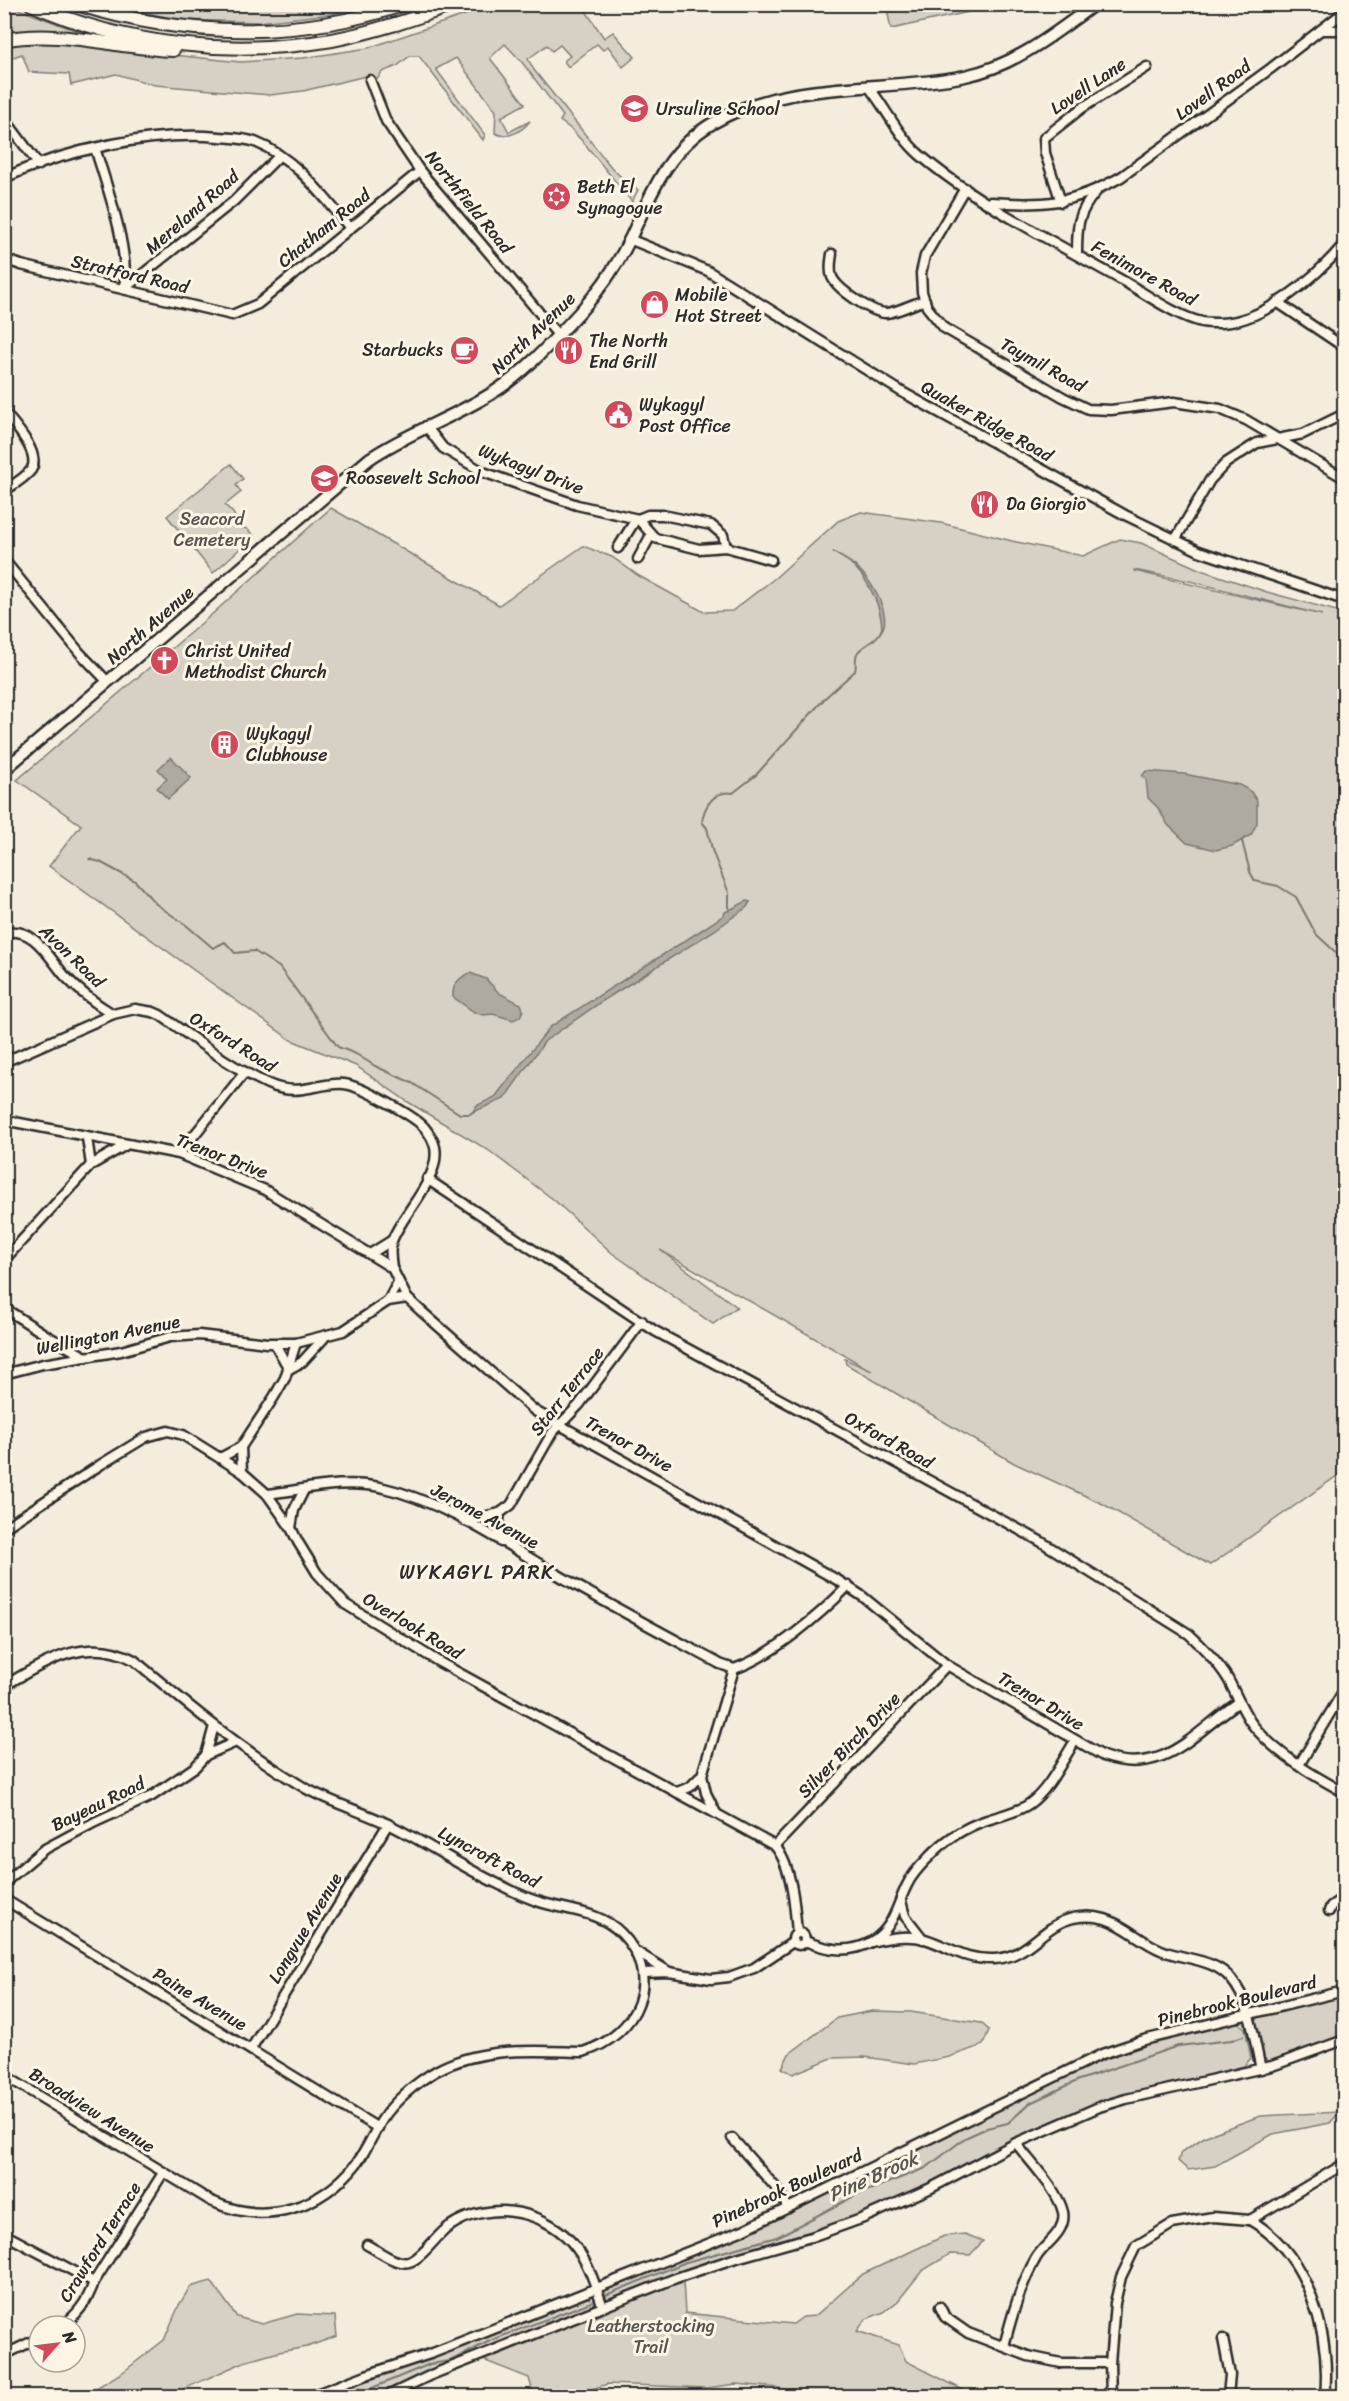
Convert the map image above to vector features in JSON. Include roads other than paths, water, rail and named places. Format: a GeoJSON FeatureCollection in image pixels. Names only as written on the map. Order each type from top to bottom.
{"type":"FeatureCollection","features":[{"type":"Feature","properties":{"kind":"highway"},"geometry":{"type":"LineString","coordinates":[[31,4],[80,22],[123,34],[161,42],[210,47]]}},
{"type":"Feature","properties":{"kind":"highway"},"geometry":{"type":"LineString","coordinates":[[77,4],[151,23],[195,29],[240,31],[329,24],[405,4]]}},
{"type":"Feature","properties":{"kind":"highway"},"geometry":{"type":"LineString","coordinates":[[4,40],[42,37],[144,49],[178,50],[210,47],[273,47],[331,40],[377,30],[456,4]]}},
{"type":"Feature","properties":{"kind":"main road","name":"North Avenue"},"geometry":{"type":"LineString","coordinates":[[4,770],[369,459],[426,426],[457,414],[491,394],[515,376],[558,335],[606,281],[630,240],[664,170],[687,142],[712,123],[743,109],[791,96],[949,79],[980,72],[1022,55],[1095,4]]}},
{"type":"Feature","properties":{"kind":"street","name":"Lovell Road"},"geometry":{"type":"LineString","coordinates":[[868,86],[899,131],[918,153],[987,202],[1031,205],[1061,202],[1097,191],[1121,177],[1344,12]]}},
{"type":"Feature","properties":{"kind":"street"},"geometry":{"type":"LineString","coordinates":[[1321,30],[1344,30]]}},
{"type":"Feature","properties":{"kind":"street","name":"Lovell Lane"},"geometry":{"type":"LineString","coordinates":[[1061,202],[1045,153],[1044,138],[1082,108],[1147,67]]}},
{"type":"Feature","properties":{"kind":"street","name":"Northfield Road"},"geometry":{"type":"LineString","coordinates":[[370,80],[386,121],[420,171],[558,335]]}},
{"type":"Feature","properties":{"kind":"street"},"geometry":{"type":"LineString","coordinates":[[4,118],[39,165]]}},
{"type":"Feature","properties":{"kind":"street"},"geometry":{"type":"LineString","coordinates":[[4,178],[96,148],[148,137],[194,134],[235,138],[255,142],[298,169],[350,228]]}},
{"type":"Feature","properties":{"kind":"street"},"geometry":{"type":"LineString","coordinates":[[96,148],[116,217],[126,277],[124,289]]}},
{"type":"Feature","properties":{"kind":"street","name":"Mereland Road"},"geometry":{"type":"LineString","coordinates":[[124,289],[205,226],[279,156]]}},
{"type":"Feature","properties":{"kind":"street","name":"Chatham Road"},"geometry":{"type":"LineString","coordinates":[[247,309],[258,304],[420,171]]}},
{"type":"Feature","properties":{"kind":"street"},"geometry":{"type":"LineString","coordinates":[[832,254],[830,266],[832,276],[838,285],[870,308],[886,313],[924,300],[921,278],[923,262],[965,188]]}},
{"type":"Feature","properties":{"kind":"street","name":"Lovell Road"},"geometry":{"type":"LineString","coordinates":[[1077,255],[1077,230],[1081,212],[1097,191]]}},
{"type":"Feature","properties":{"kind":"street","name":"Fenimore Road"},"geometry":{"type":"LineString","coordinates":[[987,202],[1169,307],[1203,322],[1235,321],[1277,303],[1312,277],[1344,244]]}},
{"type":"Feature","properties":{"kind":"street","name":"Quaker Ridge Road"},"geometry":{"type":"LineString","coordinates":[[630,240],[708,271],[902,392],[1040,470],[1175,540],[1219,558],[1344,600]]}},
{"type":"Feature","properties":{"kind":"street","name":"Stratford Road"},"geometry":{"type":"LineString","coordinates":[[4,259],[232,315],[247,309]]}},
{"type":"Feature","properties":{"kind":"street","name":"Taymil Road"},"geometry":{"type":"LineString","coordinates":[[924,300],[931,314],[944,328],[1063,397],[1088,408],[1111,410],[1174,402],[1203,405],[1233,414],[1281,439],[1344,478]]}},
{"type":"Feature","properties":{"kind":"street"},"geometry":{"type":"LineString","coordinates":[[1277,303],[1344,347]]}},
{"type":"Feature","properties":{"kind":"street"},"geometry":{"type":"LineString","coordinates":[[4,412],[31,449],[34,461],[31,470],[4,491]]}},
{"type":"Feature","properties":{"kind":"street"},"geometry":{"type":"LineString","coordinates":[[1175,540],[1197,501],[1218,471],[1245,449],[1257,443],[1281,439],[1321,427],[1344,414]]}},
{"type":"Feature","properties":{"kind":"street","name":"Wykagyl Drive"},"geometry":{"type":"LineString","coordinates":[[426,426],[443,448],[483,471],[577,505],[637,519],[648,515],[663,515],[711,525],[723,535],[726,547]]}},
{"type":"Feature","properties":{"kind":"street"},"geometry":{"type":"LineString","coordinates":[[618,548],[637,519],[651,535],[699,549],[726,547],[771,560]]}},
{"type":"Feature","properties":{"kind":"street"},"geometry":{"type":"LineString","coordinates":[[638,559],[651,535]]}},
{"type":"Feature","properties":{"kind":"street"},"geometry":{"type":"LineString","coordinates":[[4,560],[80,653],[108,682]]}},
{"type":"Feature","properties":{"kind":"street","name":"Avon Road"},"geometry":{"type":"LineString","coordinates":[[4,933],[17,932],[28,935],[38,942],[65,976],[113,1014]]}},
{"type":"Feature","properties":{"kind":"street","name":"Oxford Road"},"geometry":{"type":"LineString","coordinates":[[4,1062],[113,1014],[135,1010],[153,1012],[269,1085],[293,1090],[308,1090],[334,1084],[349,1084],[394,1107],[423,1125],[431,1136],[435,1148],[435,1161],[391,1241],[370,1254]]}},
{"type":"Feature","properties":{"kind":"street"},"geometry":{"type":"LineString","coordinates":[[179,1154],[245,1072]]}},
{"type":"Feature","properties":{"kind":"street","name":"Trenor Drive"},"geometry":{"type":"LineString","coordinates":[[4,1120],[87,1138],[179,1154],[266,1190],[393,1268],[407,1298],[535,1411],[848,1586],[947,1665],[1075,1741],[1115,1760],[1128,1762],[1163,1757],[1182,1746],[1239,1702]]}},
{"type":"Feature","properties":{"kind":"street"},"geometry":{"type":"LineString","coordinates":[[87,1138],[91,1165]]}},
{"type":"Feature","properties":{"kind":"street"},"geometry":{"type":"LineString","coordinates":[[4,1260],[91,1165],[126,1145]]}},
{"type":"Feature","properties":{"kind":"street","name":"Oxford Road"},"geometry":{"type":"LineString","coordinates":[[427,1179],[655,1331],[1040,1541],[1189,1634],[1220,1666],[1252,1724],[1271,1744],[1299,1765],[1344,1792]]}},
{"type":"Feature","properties":{"kind":"street"},"geometry":{"type":"LineString","coordinates":[[391,1241],[393,1268]]}},
{"type":"Feature","properties":{"kind":"street","name":"Wellington Avenue"},"geometry":{"type":"LineString","coordinates":[[388,1301],[398,1282]]}},
{"type":"Feature","properties":{"kind":"street","name":"Wellington Avenue"},"geometry":{"type":"LineString","coordinates":[[4,1374],[122,1352],[170,1337],[199,1335],[274,1344],[296,1343],[324,1337],[352,1326],[388,1301],[407,1298]]}},
{"type":"Feature","properties":{"kind":"street"},"geometry":{"type":"LineString","coordinates":[[4,1308],[49,1337],[86,1357]]}},
{"type":"Feature","properties":{"kind":"street","name":"Starr Terrace"},"geometry":{"type":"LineString","coordinates":[[500,1513],[511,1505],[552,1433],[579,1406],[642,1321]]}},
{"type":"Feature","properties":{"kind":"street"},"geometry":{"type":"LineString","coordinates":[[289,1369],[302,1362],[324,1337]]}},
{"type":"Feature","properties":{"kind":"street"},"geometry":{"type":"LineString","coordinates":[[220,1458],[241,1447],[274,1397],[289,1369],[296,1343]]}},
{"type":"Feature","properties":{"kind":"street"},"geometry":{"type":"LineString","coordinates":[[274,1344],[289,1369]]}},
{"type":"Feature","properties":{"kind":"street","name":"Overlook Road"},"geometry":{"type":"LineString","coordinates":[[4,1528],[146,1437],[168,1431],[183,1435],[242,1472],[267,1494],[291,1527],[317,1573],[345,1604],[362,1616],[439,1662],[775,1846]]}},
{"type":"Feature","properties":{"kind":"street"},"geometry":{"type":"LineString","coordinates":[[241,1447],[242,1472]]}},
{"type":"Feature","properties":{"kind":"street","name":"Jerome Avenue"},"geometry":{"type":"LineString","coordinates":[[267,1494],[327,1485],[362,1484],[414,1497],[465,1521],[608,1604],[720,1664],[734,1669]]}},
{"type":"Feature","properties":{"kind":"street"},"geometry":{"type":"LineString","coordinates":[[291,1527],[294,1510],[304,1490]]}},
{"type":"Feature","properties":{"kind":"street"},"geometry":{"type":"LineString","coordinates":[[465,1521],[500,1513],[498,1527],[501,1542]]}},
{"type":"Feature","properties":{"kind":"street"},"geometry":{"type":"LineString","coordinates":[[677,1792],[690,1787],[702,1775],[734,1669],[785,1639],[823,1611],[848,1586]]}},
{"type":"Feature","properties":{"kind":"street","name":"Lyncroft Road"},"geometry":{"type":"LineString","coordinates":[[4,1686],[41,1664],[73,1651],[89,1649],[123,1654],[134,1660],[214,1726],[306,1788],[340,1806],[387,1824],[424,1842],[468,1868],[527,1897],[594,1915],[606,1921],[635,1951],[644,1973]]}},
{"type":"Feature","properties":{"kind":"street","name":"Silver Birch Drive"},"geometry":{"type":"LineString","coordinates":[[775,1846],[947,1665]]}},
{"type":"Feature","properties":{"kind":"street"},"geometry":{"type":"LineString","coordinates":[[1299,1765],[1344,1690]]}},
{"type":"Feature","properties":{"kind":"street"},"geometry":{"type":"LineString","coordinates":[[206,1755],[214,1726]]}},
{"type":"Feature","properties":{"kind":"street"},"geometry":{"type":"LineString","coordinates":[[871,1942],[892,1922],[907,1885],[917,1869],[956,1835],[986,1820],[1009,1814],[1028,1805],[1039,1796],[1075,1741]]}},
{"type":"Feature","properties":{"kind":"street","name":"Bayeau Road"},"geometry":{"type":"LineString","coordinates":[[4,1883],[43,1850],[95,1822],[153,1797],[195,1767],[206,1755],[236,1742]]}},
{"type":"Feature","properties":{"kind":"street"},"geometry":{"type":"LineString","coordinates":[[702,1775],[706,1793],[716,1813]]}},
{"type":"Feature","properties":{"kind":"street","name":"Longvue Avenue"},"geometry":{"type":"LineString","coordinates":[[251,2049],[387,1824]]}},
{"type":"Feature","properties":{"kind":"street"},"geometry":{"type":"LineString","coordinates":[[775,1846],[788,1868],[795,1937]]}},
{"type":"Feature","properties":{"kind":"street"},"geometry":{"type":"LineString","coordinates":[[1329,1911],[1331,1906],[1344,1897]]}},
{"type":"Feature","properties":{"kind":"street","name":"Paine Avenue"},"geometry":{"type":"LineString","coordinates":[[4,1899],[378,2128]]}},
{"type":"Feature","properties":{"kind":"street"},"geometry":{"type":"LineString","coordinates":[[901,1901],[905,1916],[923,1939]]}},
{"type":"Feature","properties":{"kind":"street"},"geometry":{"type":"LineString","coordinates":[[163,2173],[211,2201],[230,2209],[254,2214],[283,2212],[312,2200],[341,2180],[358,2161],[392,2108],[419,2083],[449,2065],[495,2053],[583,2052],[596,2048],[625,2027],[636,2012],[644,1973],[669,1972],[711,1979],[729,1977],[754,1968],[802,1934],[805,1941],[840,1950],[893,1937],[923,1939],[969,1957],[1000,1959],[1022,1952],[1061,1922],[1080,1917],[1100,1918],[1119,1925],[1163,1951],[1220,1968],[1235,1983],[1248,2015],[1261,2069]]}},
{"type":"Feature","properties":{"kind":"street"},"geometry":{"type":"LineString","coordinates":[[635,1951],[656,1961],[669,1972]]}},
{"type":"Feature","properties":{"kind":"street","name":"Pinebrook Boulevard"},"geometry":{"type":"LineString","coordinates":[[310,2397],[366,2375],[433,2353],[722,2238],[788,2208],[1089,2059],[1144,2040],[1344,1991]]}},
{"type":"Feature","properties":{"kind":"street"},"geometry":{"type":"LineString","coordinates":[[387,2397],[431,2375],[704,2268],[802,2240],[861,2219],[931,2188],[1016,2143],[1098,2108],[1126,2099],[1261,2069],[1344,2040]]}},
{"type":"Feature","properties":{"kind":"street","name":"Broadview Avenue"},"geometry":{"type":"LineString","coordinates":[[4,2075],[163,2173]]}},
{"type":"Feature","properties":{"kind":"street"},"geometry":{"type":"LineString","coordinates":[[732,2138],[778,2190],[788,2208]]}},
{"type":"Feature","properties":{"kind":"street"},"geometry":{"type":"LineString","coordinates":[[1004,2346],[1024,2282],[1037,2256],[1063,2223],[1063,2212],[1054,2193],[1016,2143]]}},
{"type":"Feature","properties":{"kind":"street"},"geometry":{"type":"LineString","coordinates":[[1250,2220],[1344,2164]]}},
{"type":"Feature","properties":{"kind":"street","name":"Crawford Terrace"},"geometry":{"type":"LineString","coordinates":[[76,2314],[163,2173]]}},
{"type":"Feature","properties":{"kind":"street"},"geometry":{"type":"LineString","coordinates":[[368,2246],[399,2261],[408,2262],[418,2257],[441,2233],[459,2220],[490,2212],[506,2211],[523,2214],[542,2219],[569,2238],[579,2251],[603,2307]]}},
{"type":"Feature","properties":{"kind":"street"},"geometry":{"type":"LineString","coordinates":[[1111,2397],[1110,2363],[1115,2303],[1121,2277],[1136,2246],[1172,2224],[1214,2217],[1250,2220],[1263,2227],[1276,2239],[1293,2261],[1308,2290],[1317,2315],[1323,2342],[1325,2397]]}},
{"type":"Feature","properties":{"kind":"street"},"geometry":{"type":"LineString","coordinates":[[4,2234],[94,2282]]}},
{"type":"Feature","properties":{"kind":"street"},"geometry":{"type":"LineString","coordinates":[[940,2307],[945,2317],[968,2333],[1042,2360],[1061,2363],[1110,2363]]}},
{"type":"Feature","properties":{"kind":"street"},"geometry":{"type":"LineString","coordinates":[[1223,2339],[1230,2375],[1228,2397]]}},
{"type":"Feature","properties":{"kind":"street"},"geometry":{"type":"LineString","coordinates":[[4,2355],[27,2344]]}},
{"type":"Feature","properties":{"kind":"waterway"},"geometry":{"type":"LineString","coordinates":[[833,552],[851,563]]}},
{"type":"Feature","properties":{"kind":"waterway"},"geometry":{"type":"LineString","coordinates":[[729,911],[729,893],[713,853],[707,828],[702,822],[705,810],[716,796],[733,793],[756,775],[825,698],[855,671],[858,652],[875,638],[882,628]]}},
{"type":"Feature","properties":{"kind":"waterway"},"geometry":{"type":"LineString","coordinates":[[1242,841],[1250,872],[1255,881],[1278,886],[1296,897],[1316,934],[1344,960]]}},
{"type":"Feature","properties":{"kind":"waterway"},"geometry":{"type":"LineString","coordinates":[[89,859],[100,862],[135,881],[156,904],[213,948],[225,942],[235,953],[254,951],[279,967],[338,1047],[412,1083],[460,1114],[470,1114],[475,1110]]}},
{"type":"Feature","properties":{"kind":"waterway","name":"Pine Brook"},"geometry":{"type":"LineString","coordinates":[[606,2295],[686,2262],[777,2237],[856,2195],[926,2168],[965,2138],[987,2128],[1008,2123],[1030,2103],[1079,2080],[1178,2046],[1232,2040],[1243,2036]]}},
{"type":"Feature","properties":{"kind":"waterway","name":"Pine Brook"},"geometry":{"type":"LineString","coordinates":[[353,2396],[430,2364],[450,2361],[492,2340],[591,2302]]}},
{"type":"Feature","properties":{"kind":"place","name":"Ursuline School"},"geometry":{"type":"Point","coordinates":[635,109]}},
{"type":"Feature","properties":{"kind":"place","name":"Beth El Synagogue"},"geometry":{"type":"Point","coordinates":[556,197]}},
{"type":"Feature","properties":{"kind":"place","name":"Mobile Hot Street"},"geometry":{"type":"Point","coordinates":[654,305]}},
{"type":"Feature","properties":{"kind":"place","name":"Starbucks"},"geometry":{"type":"Point","coordinates":[464,350]}},
{"type":"Feature","properties":{"kind":"place","name":"The North End Grill"},"geometry":{"type":"Point","coordinates":[568,351]}},
{"type":"Feature","properties":{"kind":"place","name":"Wykagyl Post Office"},"geometry":{"type":"Point","coordinates":[618,415]}},
{"type":"Feature","properties":{"kind":"place","name":"Roosevelt School"},"geometry":{"type":"Point","coordinates":[325,478]}},
{"type":"Feature","properties":{"kind":"place","name":"Da Giorgio"},"geometry":{"type":"Point","coordinates":[985,504]}},
{"type":"Feature","properties":{"kind":"place","name":"Christ United Methodist Church"},"geometry":{"type":"Point","coordinates":[164,661]}},
{"type":"Feature","properties":{"kind":"place","name":"Wykagyl Clubhouse"},"geometry":{"type":"Point","coordinates":[225,744]}},
{"type":"Feature","properties":{"kind":"district","name":"WYKAGYL PARK"},"geometry":{"type":"Point","coordinates":[477,1572]}},
{"type":"Feature","properties":{"kind":"park label","name":"Seacord Cemetery"},"geometry":{"type":"Point","coordinates":[212,529]}},
{"type":"Feature","properties":{"kind":"park label","name":"Leatherstocking Trail"},"geometry":{"type":"Point","coordinates":[651,2336]}}]}
